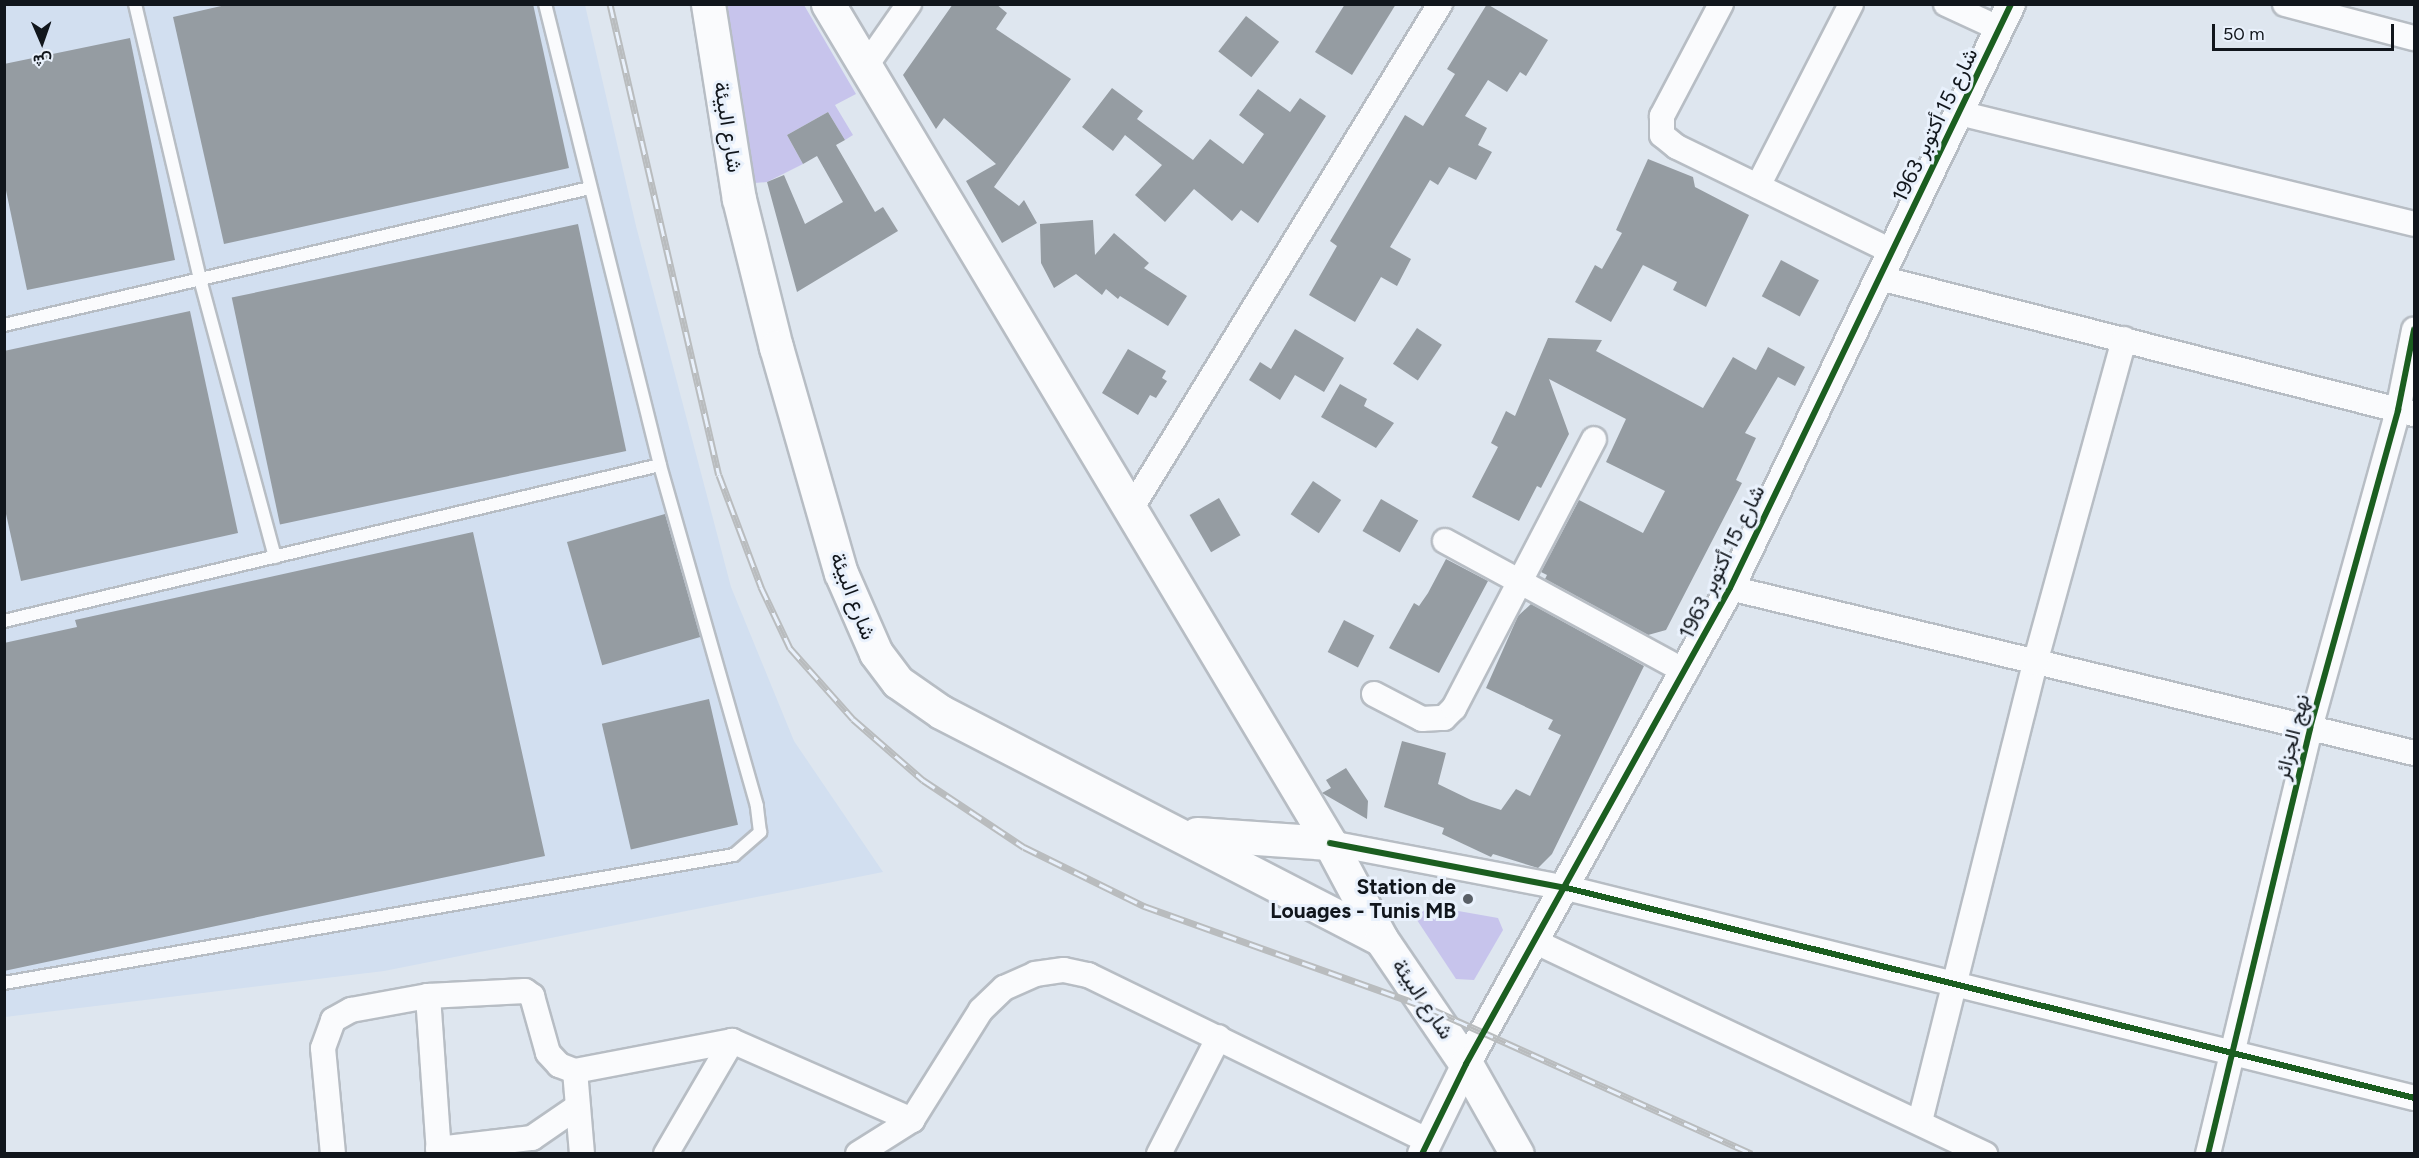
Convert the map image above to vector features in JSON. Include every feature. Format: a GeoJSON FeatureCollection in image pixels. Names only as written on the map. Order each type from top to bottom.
{"type":"FeatureCollection","features":[{"type":"Feature","properties":{"kind":"main road","name":"شارع البيئة"},"geometry":{"type":"LineString","coordinates":[[708,4],[739,199],[776,347],[841,573],[876,653],[898,682],[940,712],[1382,939]]}},
{"type":"Feature","properties":{"kind":"main road","name":"شارع البيئة"},"geometry":{"type":"LineString","coordinates":[[828,4],[1329,843],[1382,939],[1466,1064],[1517,1154]]}},
{"type":"Feature","properties":{"kind":"main road"},"geometry":{"type":"LineString","coordinates":[[1171,830],[1241,840],[1329,843]]}},
{"type":"Feature","properties":{"kind":"street"},"geometry":{"type":"LineString","coordinates":[[865,67],[909,4]]}},
{"type":"Feature","properties":{"kind":"street"},"geometry":{"type":"LineString","coordinates":[[1131,509],[1440,4]]}},
{"type":"Feature","properties":{"kind":"street"},"geometry":{"type":"LineString","coordinates":[[1721,4],[1662,116],[1660,130],[1677,147],[1893,252]]}},
{"type":"Feature","properties":{"kind":"street"},"geometry":{"type":"LineString","coordinates":[[1758,186],[1851,4]]}},
{"type":"Feature","properties":{"kind":"street"},"geometry":{"type":"LineString","coordinates":[[1946,4],[2005,17]]}},
{"type":"Feature","properties":{"kind":"street"},"geometry":{"type":"LineString","coordinates":[[2285,4],[2415,38]]}},
{"type":"Feature","properties":{"kind":"street","name":"شارع 15 أكتوبر 1963"},"geometry":{"type":"LineString","coordinates":[[1425,1147],[1466,1064],[1567,888],[1730,588],[2005,17]]}},
{"type":"Feature","properties":{"kind":"street"},"geometry":{"type":"LineString","coordinates":[[1959,113],[2415,224]]}},
{"type":"Feature","properties":{"kind":"street"},"geometry":{"type":"LineString","coordinates":[[1880,278],[2406,412]]}},
{"type":"Feature","properties":{"kind":"street","name":"نهج الجزائر"},"geometry":{"type":"LineString","coordinates":[[2208,1154],[2310,728],[2406,412],[2415,330]]}},
{"type":"Feature","properties":{"kind":"street"},"geometry":{"type":"LineString","coordinates":[[1920,1121],[2035,663],[2124,339]]}},
{"type":"Feature","properties":{"kind":"street"},"geometry":{"type":"LineString","coordinates":[[1374,694],[1422,719],[1444,718],[1454,708],[1594,439]]}},
{"type":"Feature","properties":{"kind":"street"},"geometry":{"type":"LineString","coordinates":[[1445,541],[1686,672]]}},
{"type":"Feature","properties":{"kind":"street"},"geometry":{"type":"LineString","coordinates":[[1730,588],[2415,753]]}},
{"type":"Feature","properties":{"kind":"street"},"geometry":{"type":"LineString","coordinates":[[1329,843],[1567,888],[2415,1098]]}},
{"type":"Feature","properties":{"kind":"street"},"geometry":{"type":"LineString","coordinates":[[1536,942],[1920,1121],[1985,1154]]}},
{"type":"Feature","properties":{"kind":"street"},"geometry":{"type":"LineString","coordinates":[[858,1154],[912,1120],[981,1010],[1004,988],[1035,974],[1064,970],[1088,975],[1219,1037],[1425,1147]]}},
{"type":"Feature","properties":{"kind":"street"},"geometry":{"type":"LineString","coordinates":[[333,1154],[324,1048],[333,1020],[351,1010],[428,996],[525,991],[532,996],[548,1053],[560,1065],[575,1071],[732,1041],[912,1120]]}},
{"type":"Feature","properties":{"kind":"street"},"geometry":{"type":"LineString","coordinates":[[428,996],[439,1151],[532,1138],[577,1107]]}},
{"type":"Feature","properties":{"kind":"street"},"geometry":{"type":"LineString","coordinates":[[1159,1154],[1219,1037]]}},
{"type":"Feature","properties":{"kind":"street"},"geometry":{"type":"LineString","coordinates":[[666,1154],[732,1041]]}},
{"type":"Feature","properties":{"kind":"street"},"geometry":{"type":"LineString","coordinates":[[575,1071],[582,1154]]}},
{"type":"Feature","properties":{"kind":"lane"},"geometry":{"type":"LineString","coordinates":[[4,983],[734,855],[750,844],[760,832],[757,806],[660,465],[545,4]]}},
{"type":"Feature","properties":{"kind":"lane"},"geometry":{"type":"LineString","coordinates":[[137,5],[200,279],[275,557]]}},
{"type":"Feature","properties":{"kind":"lane"},"geometry":{"type":"LineString","coordinates":[[4,325],[590,188]]}},
{"type":"Feature","properties":{"kind":"lane"},"geometry":{"type":"LineString","coordinates":[[4,621],[660,465]]}},
{"type":"Feature","properties":{"kind":"shaded area"},"geometry":{"type":"Polygon","coordinates":[[[4,5],[585,5],[636,226],[731,587],[794,741],[883,872],[384,971],[5,1017],[4,5]]]}},
{"type":"Feature","properties":{"kind":"shaded area"},"geometry":{"type":"Polygon","coordinates":[[[726,5],[804,5],[856,94],[835,105],[853,135],[845,140],[828,112],[787,135],[803,164],[767,182],[754,183],[726,5]]]}},
{"type":"Feature","properties":{"kind":"shaded area"},"geometry":{"type":"Polygon","coordinates":[[[1430,906],[1498,918],[1503,930],[1474,980],[1456,979],[1415,917],[1430,906]]]}},
{"type":"Feature","properties":{"kind":"building"},"geometry":{"type":"Polygon","coordinates":[[[230,4],[533,4],[569,168],[224,244],[173,17],[230,4]]]}},
{"type":"Feature","properties":{"kind":"building"},"geometry":{"type":"Polygon","coordinates":[[[953,4],[996,4],[1007,13],[996,29],[1071,79],[994,187],[1019,206],[1024,200],[1037,223],[1002,243],[966,181],[996,164],[944,118],[936,129],[903,75],[953,4]]]}},
{"type":"Feature","properties":{"kind":"building"},"geometry":{"type":"Polygon","coordinates":[[[1345,4],[1396,4],[1352,75],[1315,52],[1345,4]]]}},
{"type":"Feature","properties":{"kind":"building"},"geometry":{"type":"Polygon","coordinates":[[[1487,4],[1548,40],[1526,76],[1520,72],[1507,92],[1488,80],[1465,116],[1487,128],[1478,145],[1492,152],[1476,180],[1449,167],[1438,185],[1430,180],[1390,247],[1411,259],[1397,286],[1381,277],[1355,322],[1309,295],[1337,246],[1330,241],[1405,115],[1423,126],[1455,74],[1447,69],[1487,4]]]}},
{"type":"Feature","properties":{"kind":"building"},"geometry":{"type":"Polygon","coordinates":[[[1246,16],[1279,42],[1251,77],[1218,51],[1246,16]]]}},
{"type":"Feature","properties":{"kind":"building"},"geometry":{"type":"Polygon","coordinates":[[[130,38],[175,260],[27,290],[4,181],[4,64],[130,38]]]}},
{"type":"Feature","properties":{"kind":"building"},"geometry":{"type":"Polygon","coordinates":[[[1112,88],[1143,111],[1137,119],[1193,160],[1210,139],[1243,164],[1264,134],[1239,115],[1258,89],[1290,112],[1300,98],[1326,116],[1258,223],[1241,210],[1232,221],[1194,189],[1165,222],[1135,195],[1162,165],[1125,135],[1113,151],[1082,127],[1112,88]]]}},
{"type":"Feature","properties":{"kind":"building"},"geometry":{"type":"Polygon","coordinates":[[[828,112],[845,140],[836,145],[875,212],[883,207],[898,231],[797,292],[767,182],[784,175],[805,224],[843,202],[817,156],[803,164],[787,135],[828,112]]]}},
{"type":"Feature","properties":{"kind":"building"},"geometry":{"type":"Polygon","coordinates":[[[1648,159],[1693,177],[1695,187],[1749,215],[1706,307],[1673,290],[1677,282],[1643,265],[1611,322],[1575,302],[1595,265],[1602,269],[1622,233],[1616,230],[1648,159]]]}},
{"type":"Feature","properties":{"kind":"building"},"geometry":{"type":"Polygon","coordinates":[[[1093,220],[1095,255],[1114,233],[1149,263],[1144,268],[1187,296],[1168,326],[1120,296],[1118,299],[1106,289],[1102,295],[1076,274],[1054,288],[1041,263],[1040,224],[1093,220]]]}},
{"type":"Feature","properties":{"kind":"building"},"geometry":{"type":"Polygon","coordinates":[[[578,224],[626,451],[280,525],[232,298],[578,224]]]}},
{"type":"Feature","properties":{"kind":"building"},"geometry":{"type":"Polygon","coordinates":[[[1781,260],[1819,280],[1800,316],[1762,296],[1781,260]]]}},
{"type":"Feature","properties":{"kind":"building"},"geometry":{"type":"Polygon","coordinates":[[[190,311],[238,533],[21,581],[4,505],[4,351],[190,311]]]}},
{"type":"Feature","properties":{"kind":"building"},"geometry":{"type":"Polygon","coordinates":[[[1417,328],[1442,345],[1418,380],[1393,364],[1417,328]]]}},
{"type":"Feature","properties":{"kind":"building"},"geometry":{"type":"Polygon","coordinates":[[[1295,329],[1344,358],[1324,392],[1295,375],[1280,400],[1249,380],[1260,362],[1271,369],[1295,329]]]}},
{"type":"Feature","properties":{"kind":"building"},"geometry":{"type":"Polygon","coordinates":[[[1548,338],[1602,340],[1596,351],[1703,408],[1733,357],[1756,370],[1768,347],[1805,367],[1795,386],[1778,377],[1745,433],[1756,438],[1736,480],[1742,483],[1666,630],[1648,635],[1545,579],[1547,575],[1541,572],[1579,500],[1643,533],[1665,491],[1606,462],[1626,419],[1549,379],[1569,434],[1541,488],[1537,486],[1519,521],[1472,497],[1498,447],[1491,443],[1506,411],[1515,416],[1548,338]]]}},
{"type":"Feature","properties":{"kind":"building"},"geometry":{"type":"Polygon","coordinates":[[[1128,349],[1166,371],[1162,378],[1167,381],[1156,398],[1150,395],[1138,415],[1102,393],[1128,349]]]}},
{"type":"Feature","properties":{"kind":"building"},"geometry":{"type":"Polygon","coordinates":[[[1340,384],[1367,399],[1364,406],[1394,423],[1376,448],[1321,417],[1340,384]]]}},
{"type":"Feature","properties":{"kind":"building"},"geometry":{"type":"Polygon","coordinates":[[[1313,481],[1341,500],[1319,533],[1291,514],[1313,481]]]}},
{"type":"Feature","properties":{"kind":"building"},"geometry":{"type":"Polygon","coordinates":[[[1219,498],[1240,535],[1211,552],[1190,515],[1219,498]]]}},
{"type":"Feature","properties":{"kind":"building"},"geometry":{"type":"Polygon","coordinates":[[[1381,499],[1418,520],[1400,553],[1362,531],[1381,499]]]}},
{"type":"Feature","properties":{"kind":"building"},"geometry":{"type":"Polygon","coordinates":[[[665,514],[700,637],[602,665],[567,542],[665,514]]]}},
{"type":"Feature","properties":{"kind":"building"},"geometry":{"type":"Polygon","coordinates":[[[473,532],[545,856],[4,971],[4,643],[77,627],[75,620],[473,532]]]}},
{"type":"Feature","properties":{"kind":"building"},"geometry":{"type":"Polygon","coordinates":[[[1446,559],[1488,581],[1439,673],[1389,648],[1414,603],[1419,606],[1446,559]]]}},
{"type":"Feature","properties":{"kind":"building"},"geometry":{"type":"Polygon","coordinates":[[[1531,604],[1644,666],[1552,854],[1538,868],[1493,854],[1491,857],[1442,834],[1444,828],[1384,807],[1402,741],[1446,753],[1438,784],[1471,800],[1501,810],[1516,789],[1530,796],[1561,735],[1548,729],[1553,720],[1486,688],[1518,616],[1531,604]]]}},
{"type":"Feature","properties":{"kind":"building"},"geometry":{"type":"Polygon","coordinates":[[[1344,620],[1374,635],[1358,668],[1328,652],[1344,620]]]}},
{"type":"Feature","properties":{"kind":"building"},"geometry":{"type":"Polygon","coordinates":[[[709,699],[738,825],[631,849],[602,724],[709,699]]]}},
{"type":"Feature","properties":{"kind":"building"},"geometry":{"type":"Polygon","coordinates":[[[1346,768],[1368,801],[1367,819],[1322,793],[1331,788],[1326,780],[1346,768]]]}},
{"type":"Feature","properties":{"kind":"railway"},"geometry":{"type":"LineString","coordinates":[[610,4],[719,475],[761,587],[790,648],[853,719],[923,780],[1024,847],[1144,906],[1429,1008],[1752,1154]]}},
{"type":"Feature","properties":{"kind":"cycle path"},"geometry":{"type":"LineString","coordinates":[[1422,1154],[1466,1064],[1730,588],[2011,4]]}},
{"type":"Feature","properties":{"kind":"cycle path"},"geometry":{"type":"LineString","coordinates":[[2208,1154],[2310,728],[2398,410],[2414,330]]}},
{"type":"Feature","properties":{"kind":"cycle path"},"geometry":{"type":"LineString","coordinates":[[1330,843],[1567,888],[2414,1098]]}},
{"type":"Feature","properties":{"kind":"place","name":"Station de Louages - Tunis MB"},"geometry":{"type":"Point","coordinates":[1468,899]}}]}
